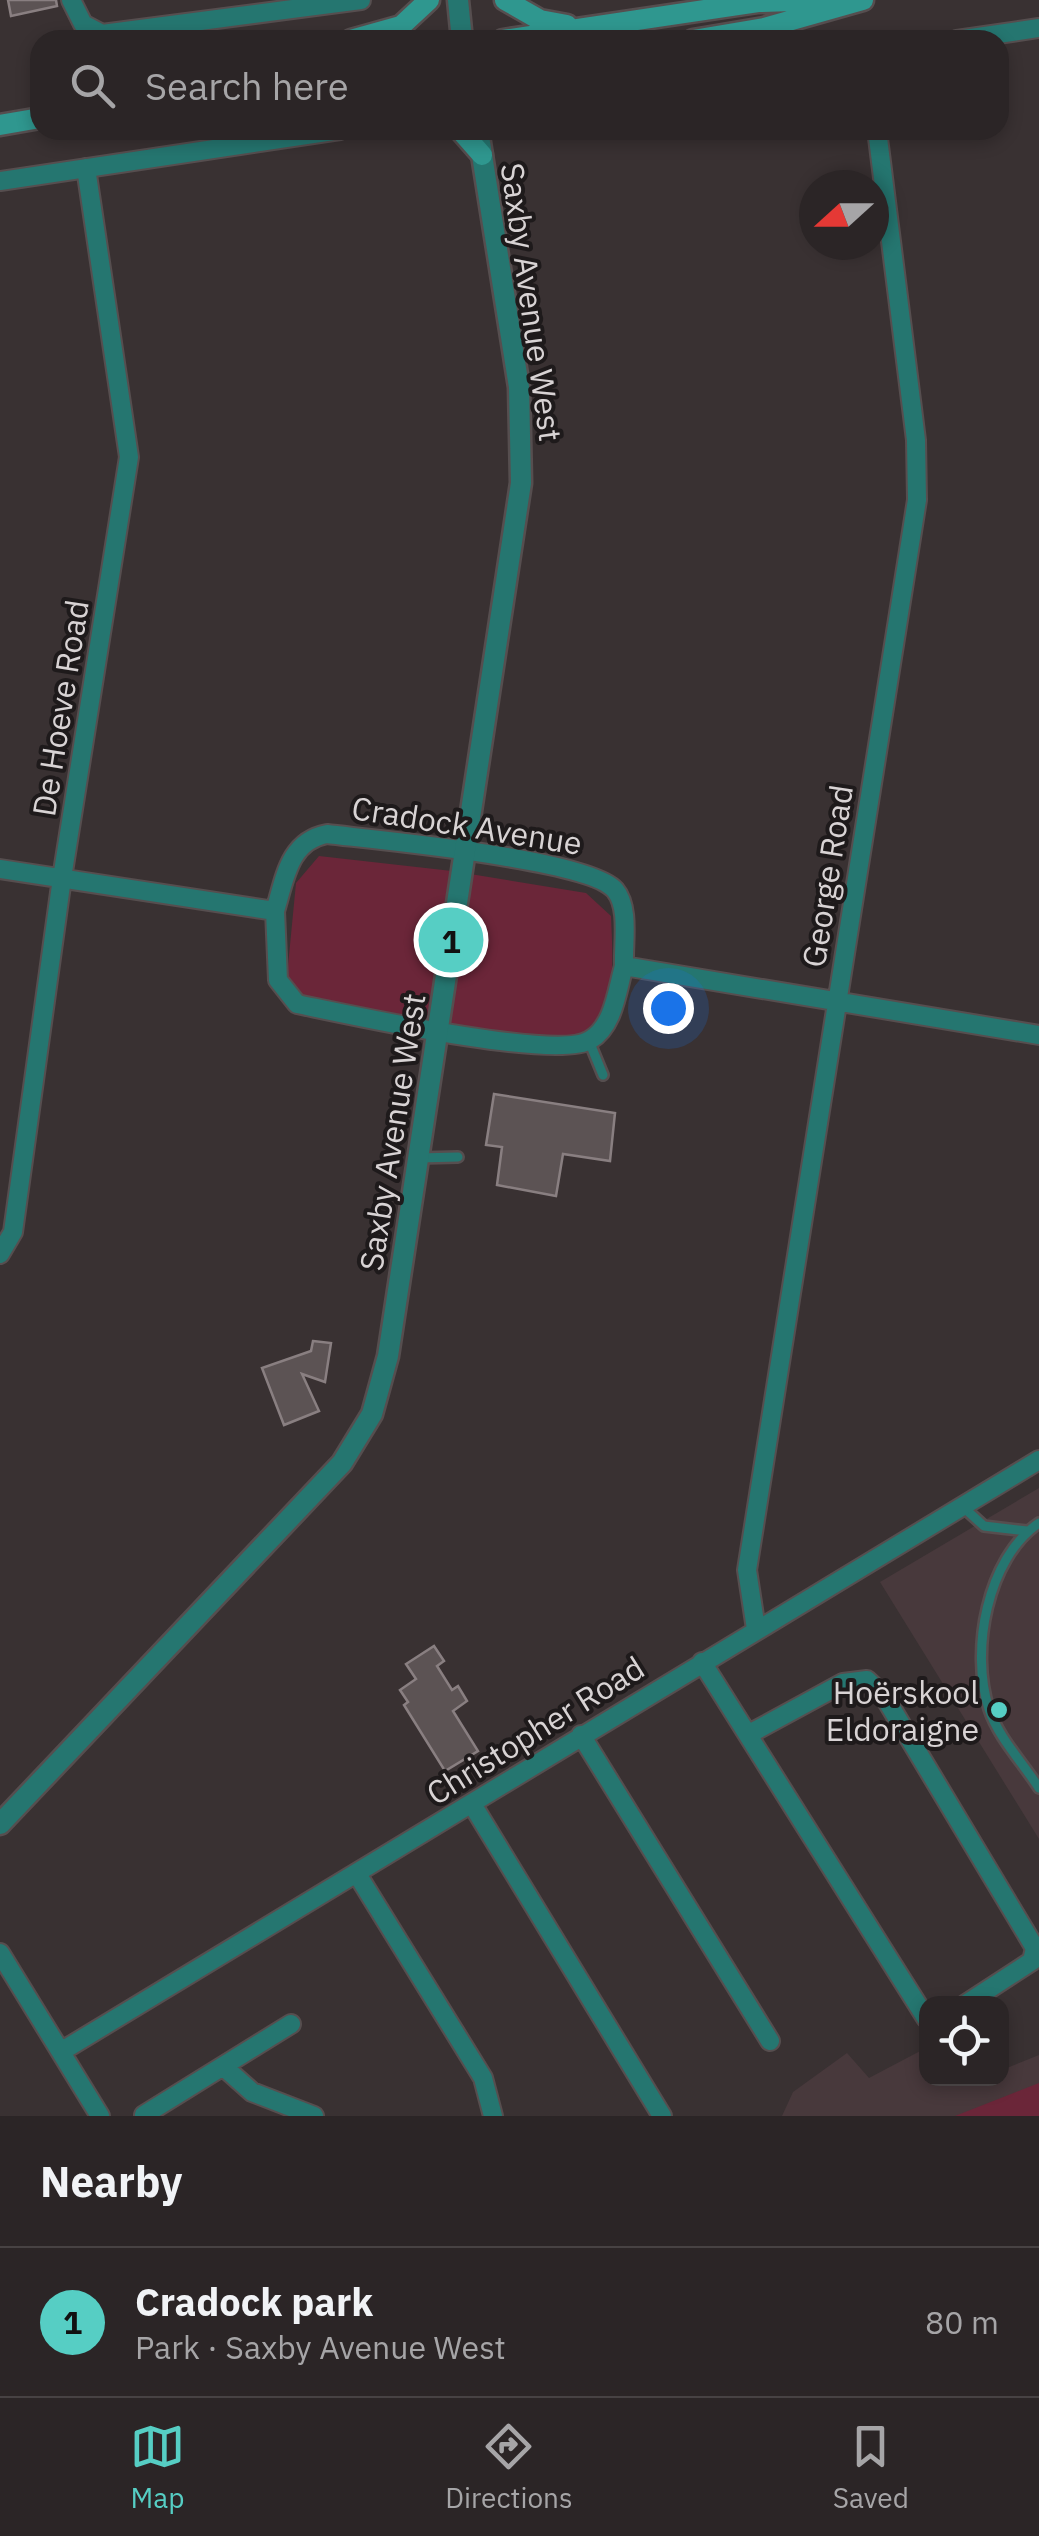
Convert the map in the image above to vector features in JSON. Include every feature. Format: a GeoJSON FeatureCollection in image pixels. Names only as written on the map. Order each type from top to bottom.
{"type":"FeatureCollection","features":[{"type":"Feature","properties":{"kind":"main road"},"geometry":{"type":"LineString","coordinates":[[388,30],[402,26],[429,0]]}},
{"type":"Feature","properties":{"kind":"main road"},"geometry":{"type":"LineString","coordinates":[[504,0],[540,20],[578,27]]}},
{"type":"Feature","properties":{"kind":"main road"},"geometry":{"type":"LineString","coordinates":[[561,30],[758,2],[823,0]]}},
{"type":"Feature","properties":{"kind":"main road"},"geometry":{"type":"LineString","coordinates":[[752,30],[863,0]]}},
{"type":"Feature","properties":{"kind":"main road"},"geometry":{"type":"LineString","coordinates":[[468,140],[482,156]]}},
{"type":"Feature","properties":{"kind":"street"},"geometry":{"type":"LineString","coordinates":[[72,0],[83,24],[94,30]]}},
{"type":"Feature","properties":{"kind":"street"},"geometry":{"type":"LineString","coordinates":[[132,30],[361,0]]}},
{"type":"Feature","properties":{"kind":"street"},"geometry":{"type":"LineString","coordinates":[[458,0],[461,30]]}},
{"type":"Feature","properties":{"kind":"street"},"geometry":{"type":"LineString","coordinates":[[1009,32],[1039,28]]}},
{"type":"Feature","properties":{"kind":"street"},"geometry":{"type":"LineString","coordinates":[[0,181],[273,140]]}},
{"type":"Feature","properties":{"kind":"street","name":"Saxby Avenue West"},"geometry":{"type":"LineString","coordinates":[[0,1824],[342,1464],[362,1435],[388,1356],[523,460],[518,388],[480,140]]}},
{"type":"Feature","properties":{"kind":"street","name":"George Road"},"geometry":{"type":"LineString","coordinates":[[756,1629],[747,1570],[915,522],[919,473],[879,140]]}},
{"type":"Feature","properties":{"kind":"street","name":"De Hoeve Road"},"geometry":{"type":"LineString","coordinates":[[0,1254],[13,1232],[62,878],[129,457],[86,168]]}},
{"type":"Feature","properties":{"kind":"street","name":"Cradock Avenue"},"geometry":{"type":"LineString","coordinates":[[327,834],[464,851],[586,873],[607,882],[623,902],[624,966],[607,1024],[589,1041],[565,1047],[436,1030],[297,1004],[278,980],[275,911],[290,860],[312,836],[327,834]]}},
{"type":"Feature","properties":{"kind":"street"},"geometry":{"type":"LineString","coordinates":[[0,869],[275,911]]}},
{"type":"Feature","properties":{"kind":"street"},"geometry":{"type":"LineString","coordinates":[[624,966],[836,1005],[1039,1035]]}},
{"type":"Feature","properties":{"kind":"street","name":"Christopher Road"},"geometry":{"type":"LineString","coordinates":[[62,2051],[1039,1460]]}},
{"type":"Feature","properties":{"kind":"street"},"geometry":{"type":"LineString","coordinates":[[702,1662],[919,2007]]}},
{"type":"Feature","properties":{"kind":"street"},"geometry":{"type":"LineString","coordinates":[[750,1733],[843,1683],[868,1680],[884,1696],[1035,1948],[1032,1961],[978,1996]]}},
{"type":"Feature","properties":{"kind":"street"},"geometry":{"type":"LineString","coordinates":[[581,1736],[770,2041]]}},
{"type":"Feature","properties":{"kind":"street"},"geometry":{"type":"LineString","coordinates":[[472,1804],[662,2116]]}},
{"type":"Feature","properties":{"kind":"street"},"geometry":{"type":"LineString","coordinates":[[357,1874],[483,2078],[493,2116]]}},
{"type":"Feature","properties":{"kind":"street"},"geometry":{"type":"LineString","coordinates":[[0,1953],[100,2116]]}},
{"type":"Feature","properties":{"kind":"street"},"geometry":{"type":"LineString","coordinates":[[144,2116],[291,2024]]}},
{"type":"Feature","properties":{"kind":"street"},"geometry":{"type":"LineString","coordinates":[[225,2068],[252,2092],[314,2116]]}},
{"type":"Feature","properties":{"kind":"lane"},"geometry":{"type":"LineString","coordinates":[[589,1041],[602,1075]]}},
{"type":"Feature","properties":{"kind":"lane"},"geometry":{"type":"LineString","coordinates":[[418,1158],[458,1158]]}},
{"type":"Feature","properties":{"kind":"lane"},"geometry":{"type":"LineString","coordinates":[[962,1507],[984,1526],[1027,1531]]}},
{"type":"Feature","properties":{"kind":"lane"},"geometry":{"type":"LineString","coordinates":[[1039,1523],[1008,1553],[988,1607],[980,1668],[989,1710],[1039,1788]]}},
{"type":"Feature","properties":{"kind":"shaded area"},"geometry":{"type":"Polygon","coordinates":[[[319,856],[452,871],[586,893],[611,916],[612,974],[603,1008],[580,1034],[561,1044],[308,1003],[287,976],[296,883],[319,856]]]}},
{"type":"Feature","properties":{"kind":"shaded area","name":"Hoërskool Eldoraigne"},"geometry":{"type":"Polygon","coordinates":[[[1039,1488],[1039,1839],[880,1582],[1039,1488]]]}},
{"type":"Feature","properties":{"kind":"shaded area"},"geometry":{"type":"Polygon","coordinates":[[[919,2052],[919,2086],[1009,2086],[1009,2067],[1039,2055],[1039,2116],[782,2116],[793,2092],[847,2053],[869,2078],[919,2052]]]}},
{"type":"Feature","properties":{"kind":"shaded area"},"geometry":{"type":"Polygon","coordinates":[[[1039,2083],[1039,2116],[955,2116],[1039,2083]]]}},
{"type":"Feature","properties":{"kind":"building"},"geometry":{"type":"Polygon","coordinates":[[[8,0],[56,0],[57,6],[11,16],[8,0]]]}},
{"type":"Feature","properties":{"kind":"building"},"geometry":{"type":"Polygon","coordinates":[[[494,1094],[615,1113],[610,1161],[563,1154],[556,1196],[497,1185],[502,1147],[486,1145],[494,1094]]]}},
{"type":"Feature","properties":{"kind":"building"},"geometry":{"type":"Polygon","coordinates":[[[313,1341],[331,1343],[325,1382],[302,1374],[319,1411],[284,1425],[262,1368],[311,1351],[313,1341]]]}},
{"type":"Feature","properties":{"kind":"building"},"geometry":{"type":"Polygon","coordinates":[[[434,1646],[444,1661],[437,1666],[452,1690],[458,1686],[467,1701],[453,1711],[478,1751],[445,1771],[404,1705],[408,1702],[400,1690],[416,1679],[406,1664],[434,1646]]]}},
{"type":"Feature","properties":{"kind":"place","name":"Cradock park"},"geometry":{"type":"Point","coordinates":[451,940]}},
{"type":"Feature","properties":{"kind":"place","name":"Hoërskool Eldoraigne"},"geometry":{"type":"Point","coordinates":[999,1710]}}]}
